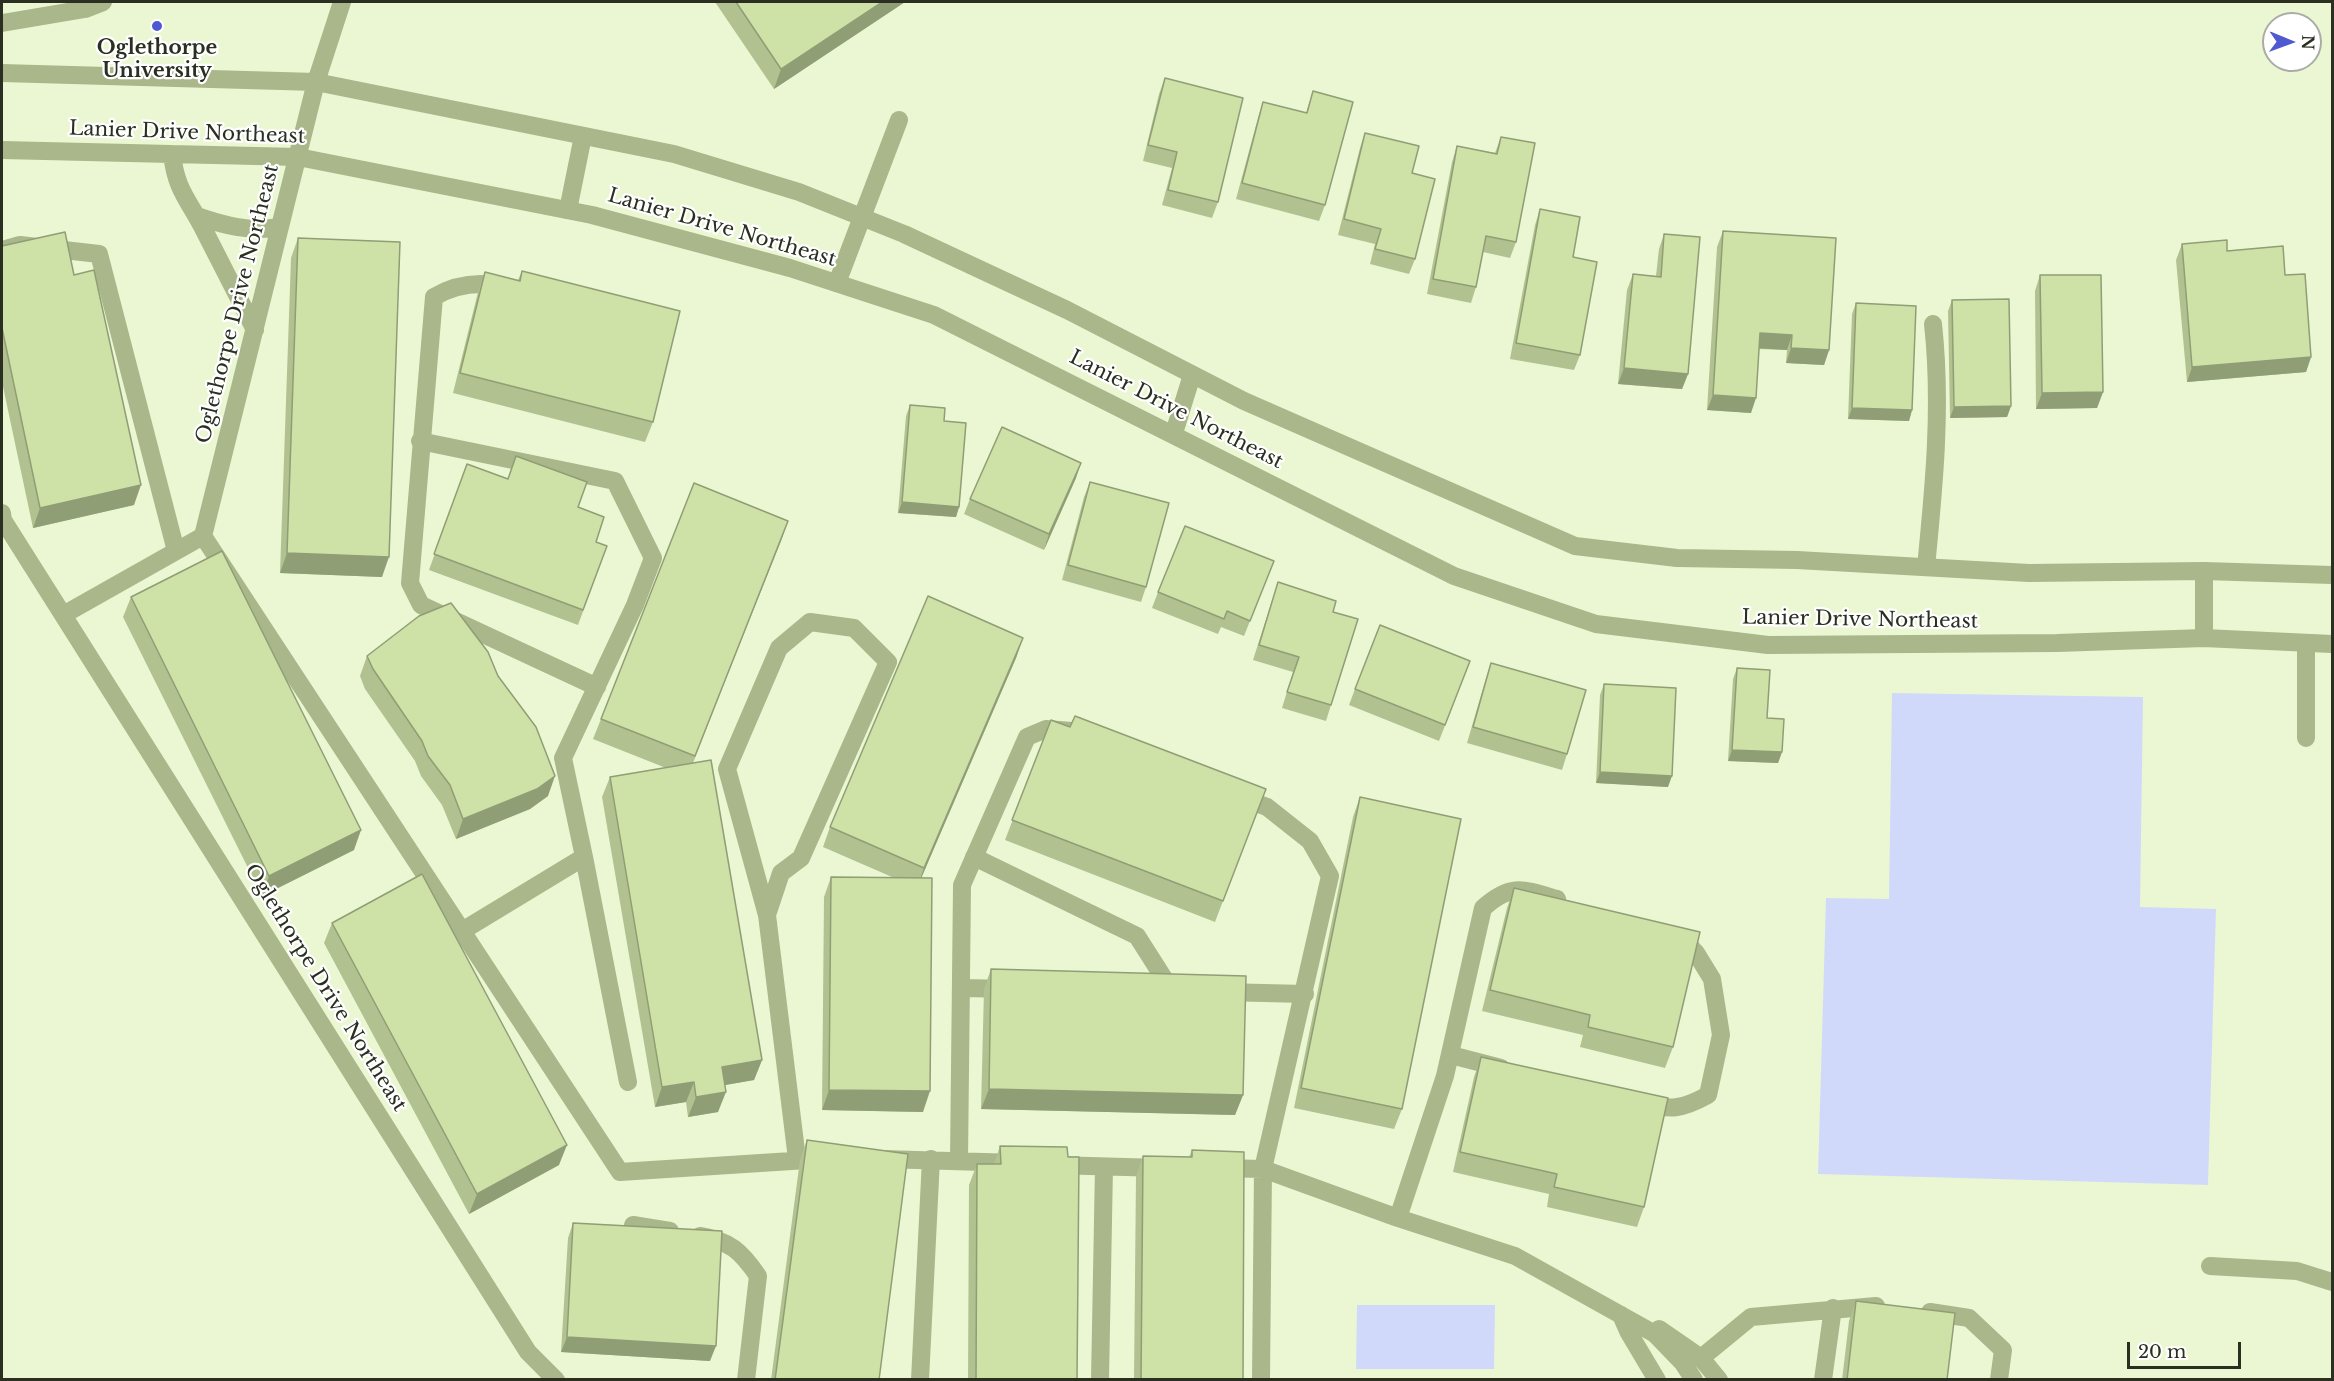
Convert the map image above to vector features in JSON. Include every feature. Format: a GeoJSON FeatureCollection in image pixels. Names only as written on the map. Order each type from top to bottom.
{"type":"FeatureCollection","features":[{"type":"Feature","properties":{"kind":"street"},"geometry":{"type":"LineString","coordinates":[[2,23],[85,9],[103,2]]}},
{"type":"Feature","properties":{"kind":"street","name":"Oglethorpe Drive Northeast"},"geometry":{"type":"LineString","coordinates":[[203,536],[316,82],[342,2]]}},
{"type":"Feature","properties":{"kind":"street","name":"Lanier Drive Northeast"},"geometry":{"type":"LineString","coordinates":[[2,73],[316,82],[674,154],[799,192],[864,217],[1067,310],[1244,401],[1575,546],[1677,558],[2029,573],[2204,571],[2332,575]]}},
{"type":"Feature","properties":{"kind":"street"},"geometry":{"type":"LineString","coordinates":[[837,283],[899,120]]}},
{"type":"Feature","properties":{"kind":"street"},"geometry":{"type":"LineString","coordinates":[[568,210],[583,136]]}},
{"type":"Feature","properties":{"kind":"street","name":"Lanier Drive Northeast"},"geometry":{"type":"LineString","coordinates":[[2,150],[298,157],[568,210],[768,262],[934,315],[1174,433],[1454,576],[1596,624],[1767,645],[2057,643],[2204,638],[2332,644]]}},
{"type":"Feature","properties":{"kind":"street"},"geometry":{"type":"LineString","coordinates":[[172,154],[175,177],[181,192],[197,216],[255,330]]}},
{"type":"Feature","properties":{"kind":"street"},"geometry":{"type":"LineString","coordinates":[[197,216],[229,227],[258,231],[280,227]]}},
{"type":"Feature","properties":{"kind":"street"},"geometry":{"type":"LineString","coordinates":[[2,250],[20,245],[99,254],[176,551]]}},
{"type":"Feature","properties":{"kind":"street"},"geometry":{"type":"LineString","coordinates":[[527,292],[494,284],[462,285],[434,297],[420,441],[410,583],[421,605],[597,687]]}},
{"type":"Feature","properties":{"kind":"street"},"geometry":{"type":"LineString","coordinates":[[1926,567],[1936,448],[1937,386],[1933,324]]}},
{"type":"Feature","properties":{"kind":"street"},"geometry":{"type":"LineString","coordinates":[[1174,433],[1192,375]]}},
{"type":"Feature","properties":{"kind":"street"},"geometry":{"type":"LineString","coordinates":[[420,441],[615,481],[653,558],[636,605],[563,758],[628,1082]]}},
{"type":"Feature","properties":{"kind":"street","name":"Oglethorpe Drive Northeast"},"geometry":{"type":"LineString","coordinates":[[2,513],[3,520],[528,1352],[556,1380]]}},
{"type":"Feature","properties":{"kind":"street"},"geometry":{"type":"LineString","coordinates":[[63,615],[203,536],[620,1172],[797,1159],[842,1159]]}},
{"type":"Feature","properties":{"kind":"street"},"geometry":{"type":"LineString","coordinates":[[2204,571],[2204,638]]}},
{"type":"Feature","properties":{"kind":"street"},"geometry":{"type":"LineString","coordinates":[[767,915],[781,873],[801,858],[888,662],[854,628],[810,622],[780,648],[727,769],[767,915],[797,1159]]}},
{"type":"Feature","properties":{"kind":"street"},"geometry":{"type":"LineString","coordinates":[[2306,643],[2306,738]]}},
{"type":"Feature","properties":{"kind":"street"},"geometry":{"type":"LineString","coordinates":[[959,1161],[963,988],[962,885],[1027,737],[1046,729],[1064,729],[1086,737]]}},
{"type":"Feature","properties":{"kind":"street"},"geometry":{"type":"LineString","coordinates":[[1224,791],[1267,807],[1310,842],[1330,876],[1305,994],[1263,1169],[1261,1380]]}},
{"type":"Feature","properties":{"kind":"street"},"geometry":{"type":"LineString","coordinates":[[462,931],[584,857]]}},
{"type":"Feature","properties":{"kind":"street"},"geometry":{"type":"LineString","coordinates":[[974,857],[1137,936],[1172,991]]}},
{"type":"Feature","properties":{"kind":"street"},"geometry":{"type":"LineString","coordinates":[[1398,1218],[1451,1055],[1483,908],[1498,895],[1519,888],[1575,903]]}},
{"type":"Feature","properties":{"kind":"street"},"geometry":{"type":"LineString","coordinates":[[1624,1098],[1670,1110],[1689,1105],[1708,1095],[1721,1035],[1712,979],[1696,952],[1674,931],[1663,928]]}},
{"type":"Feature","properties":{"kind":"street"},"geometry":{"type":"LineString","coordinates":[[963,988],[1032,989]]}},
{"type":"Feature","properties":{"kind":"street"},"geometry":{"type":"LineString","coordinates":[[1148,991],[1305,994]]}},
{"type":"Feature","properties":{"kind":"street"},"geometry":{"type":"LineString","coordinates":[[1451,1055],[1520,1072]]}},
{"type":"Feature","properties":{"kind":"street"},"geometry":{"type":"LineString","coordinates":[[864,1159],[931,1159],[1104,1167],[1184,1168]]}},
{"type":"Feature","properties":{"kind":"street"},"geometry":{"type":"LineString","coordinates":[[920,1380],[931,1159]]}},
{"type":"Feature","properties":{"kind":"street"},"geometry":{"type":"LineString","coordinates":[[1100,1380],[1104,1167]]}},
{"type":"Feature","properties":{"kind":"street"},"geometry":{"type":"LineString","coordinates":[[1207,1168],[1263,1169],[1398,1218],[1515,1256],[1655,1334],[1683,1363],[1694,1380]]}},
{"type":"Feature","properties":{"kind":"street"},"geometry":{"type":"LineString","coordinates":[[633,1224],[719,1239],[742,1254],[758,1276],[746,1380]]}},
{"type":"Feature","properties":{"kind":"street"},"geometry":{"type":"LineString","coordinates":[[2210,1266],[2297,1272],[2332,1282]]}},
{"type":"Feature","properties":{"kind":"street"},"geometry":{"type":"LineString","coordinates":[[1701,1358],[1751,1317],[1833,1308],[1896,1307]]}},
{"type":"Feature","properties":{"kind":"street"},"geometry":{"type":"LineString","coordinates":[[1823,1380],[1833,1308]]}},
{"type":"Feature","properties":{"kind":"street"},"geometry":{"type":"LineString","coordinates":[[1917,1310],[1969,1318],[2003,1350],[1999,1380]]}},
{"type":"Feature","properties":{"kind":"street"},"geometry":{"type":"LineString","coordinates":[[1621,1315],[1671,1335],[1701,1358],[1719,1380]]}},
{"type":"Feature","properties":{"kind":"street"},"geometry":{"type":"LineString","coordinates":[[1621,1315],[1657,1380]]}},
{"type":"Feature","properties":{"kind":"shaded area"},"geometry":{"type":"Polygon","coordinates":[[[1892,693],[2143,697],[2140,907],[2216,909],[2208,1185],[1818,1174],[1826,898],[1889,899],[1892,693]]]}},
{"type":"Feature","properties":{"kind":"shaded area"},"geometry":{"type":"Polygon","coordinates":[[[1357,1305],[1495,1305],[1494,1369],[1356,1369],[1357,1305]]]}},
{"type":"Feature","properties":{"kind":"building"},"geometry":{"type":"Polygon","coordinates":[[[736,2],[882,2],[781,69],[736,2]]]}},
{"type":"Feature","properties":{"kind":"building"},"geometry":{"type":"Polygon","coordinates":[[[1165,78],[1243,98],[1218,202],[1168,190],[1177,152],[1148,145],[1165,78]]]}},
{"type":"Feature","properties":{"kind":"building"},"geometry":{"type":"Polygon","coordinates":[[[1313,91],[1353,102],[1325,205],[1242,183],[1263,102],[1307,113],[1313,91]]]}},
{"type":"Feature","properties":{"kind":"building"},"geometry":{"type":"Polygon","coordinates":[[[1365,133],[1419,146],[1412,173],[1435,179],[1415,259],[1375,249],[1381,229],[1344,219],[1365,133]]]}},
{"type":"Feature","properties":{"kind":"building"},"geometry":{"type":"Polygon","coordinates":[[[1501,137],[1535,143],[1516,242],[1486,236],[1476,287],[1433,279],[1457,146],[1497,154],[1501,137]]]}},
{"type":"Feature","properties":{"kind":"building"},"geometry":{"type":"Polygon","coordinates":[[[1540,209],[1580,217],[1573,257],[1597,262],[1580,355],[1516,343],[1540,209]]]}},
{"type":"Feature","properties":{"kind":"building"},"geometry":{"type":"Polygon","coordinates":[[[1723,231],[1836,238],[1829,350],[1791,348],[1792,335],[1760,333],[1756,398],[1713,395],[1723,231]]]}},
{"type":"Feature","properties":{"kind":"building"},"geometry":{"type":"Polygon","coordinates":[[[65,232],[74,275],[94,270],[141,485],[40,508],[2,328],[2,246],[65,232]]]}},
{"type":"Feature","properties":{"kind":"building"},"geometry":{"type":"Polygon","coordinates":[[[1664,234],[1700,237],[1688,374],[1624,368],[1633,274],[1661,277],[1664,234]]]}},
{"type":"Feature","properties":{"kind":"building"},"geometry":{"type":"Polygon","coordinates":[[[298,238],[400,242],[389,557],[287,553],[298,238]]]}},
{"type":"Feature","properties":{"kind":"building"},"geometry":{"type":"Polygon","coordinates":[[[2227,240],[2227,251],[2283,246],[2285,275],[2305,274],[2311,357],[2192,367],[2182,244],[2227,240]]]}},
{"type":"Feature","properties":{"kind":"building"},"geometry":{"type":"Polygon","coordinates":[[[522,271],[680,311],[653,422],[460,373],[485,272],[520,281],[522,271]]]}},
{"type":"Feature","properties":{"kind":"building"},"geometry":{"type":"Polygon","coordinates":[[[2040,275],[2101,275],[2103,392],[2042,393],[2040,275]]]}},
{"type":"Feature","properties":{"kind":"building"},"geometry":{"type":"Polygon","coordinates":[[[2009,299],[2011,406],[1954,407],[1952,300],[2009,299]]]}},
{"type":"Feature","properties":{"kind":"building"},"geometry":{"type":"Polygon","coordinates":[[[1856,303],[1916,306],[1912,410],[1852,408],[1856,303]]]}},
{"type":"Feature","properties":{"kind":"building"},"geometry":{"type":"Polygon","coordinates":[[[910,405],[945,408],[944,421],[966,423],[959,507],[902,502],[910,405]]]}},
{"type":"Feature","properties":{"kind":"building"},"geometry":{"type":"Polygon","coordinates":[[[1002,427],[1081,463],[1049,534],[970,499],[1002,427]]]}},
{"type":"Feature","properties":{"kind":"building"},"geometry":{"type":"Polygon","coordinates":[[[516,456],[587,482],[578,507],[604,517],[596,542],[607,546],[583,610],[434,554],[467,464],[508,479],[516,456]]]}},
{"type":"Feature","properties":{"kind":"building"},"geometry":{"type":"Polygon","coordinates":[[[1090,482],[1169,503],[1146,587],[1068,565],[1090,482]]]}},
{"type":"Feature","properties":{"kind":"building"},"geometry":{"type":"Polygon","coordinates":[[[694,483],[788,521],[695,756],[601,719],[694,483]]]}},
{"type":"Feature","properties":{"kind":"building"},"geometry":{"type":"Polygon","coordinates":[[[1185,526],[1274,561],[1250,621],[1227,611],[1224,619],[1158,592],[1185,526]]]}},
{"type":"Feature","properties":{"kind":"building"},"geometry":{"type":"Polygon","coordinates":[[[222,551],[361,830],[269,876],[131,597],[222,551]]]}},
{"type":"Feature","properties":{"kind":"building"},"geometry":{"type":"Polygon","coordinates":[[[1278,582],[1336,601],[1333,612],[1358,619],[1331,705],[1287,692],[1299,657],[1259,645],[1278,582]]]}},
{"type":"Feature","properties":{"kind":"building"},"geometry":{"type":"Polygon","coordinates":[[[928,596],[1023,638],[924,868],[830,827],[928,596]]]}},
{"type":"Feature","properties":{"kind":"building"},"geometry":{"type":"Polygon","coordinates":[[[451,603],[488,652],[498,676],[536,727],[555,776],[537,789],[463,819],[450,785],[428,756],[422,741],[373,669],[367,656],[419,616],[451,603]]]}},
{"type":"Feature","properties":{"kind":"building"},"geometry":{"type":"Polygon","coordinates":[[[1380,625],[1470,661],[1445,725],[1355,689],[1380,625]]]}},
{"type":"Feature","properties":{"kind":"building"},"geometry":{"type":"Polygon","coordinates":[[[1491,663],[1586,690],[1567,754],[1473,727],[1491,663]]]}},
{"type":"Feature","properties":{"kind":"building"},"geometry":{"type":"Polygon","coordinates":[[[1737,668],[1770,670],[1767,718],[1784,719],[1782,752],[1732,750],[1737,668]]]}},
{"type":"Feature","properties":{"kind":"building"},"geometry":{"type":"Polygon","coordinates":[[[1604,684],[1676,688],[1672,776],[1600,772],[1604,684]]]}},
{"type":"Feature","properties":{"kind":"building"},"geometry":{"type":"Polygon","coordinates":[[[1075,716],[1266,789],[1223,901],[1012,820],[1051,720],[1070,727],[1075,716]]]}},
{"type":"Feature","properties":{"kind":"building"},"geometry":{"type":"Polygon","coordinates":[[[711,760],[762,1060],[722,1067],[726,1092],[696,1097],[694,1082],[662,1087],[610,777],[711,760]]]}},
{"type":"Feature","properties":{"kind":"building"},"geometry":{"type":"Polygon","coordinates":[[[1360,797],[1461,819],[1402,1109],[1301,1088],[1360,797]]]}},
{"type":"Feature","properties":{"kind":"building"},"geometry":{"type":"Polygon","coordinates":[[[422,874],[567,1145],[477,1194],[332,923],[422,874]]]}},
{"type":"Feature","properties":{"kind":"building"},"geometry":{"type":"Polygon","coordinates":[[[831,877],[932,878],[930,1091],[829,1090],[831,877]]]}},
{"type":"Feature","properties":{"kind":"building"},"geometry":{"type":"Polygon","coordinates":[[[1514,888],[1700,932],[1673,1047],[1588,1027],[1590,1015],[1490,990],[1514,888]]]}},
{"type":"Feature","properties":{"kind":"building"},"geometry":{"type":"Polygon","coordinates":[[[991,969],[1246,976],[1243,1095],[989,1089],[991,969]]]}},
{"type":"Feature","properties":{"kind":"building"},"geometry":{"type":"Polygon","coordinates":[[[1481,1057],[1668,1098],[1644,1207],[1554,1187],[1557,1174],[1460,1152],[1481,1057]]]}},
{"type":"Feature","properties":{"kind":"building"},"geometry":{"type":"Polygon","coordinates":[[[807,1140],[908,1154],[879,1380],[775,1380],[807,1140]]]}},
{"type":"Feature","properties":{"kind":"building"},"geometry":{"type":"Polygon","coordinates":[[[1000,1146],[1067,1147],[1068,1157],[1079,1157],[1077,1380],[976,1380],[977,1164],[1001,1164],[1000,1146]]]}},
{"type":"Feature","properties":{"kind":"building"},"geometry":{"type":"Polygon","coordinates":[[[1192,1150],[1244,1152],[1243,1380],[1141,1380],[1143,1156],[1192,1157],[1192,1150]]]}},
{"type":"Feature","properties":{"kind":"building"},"geometry":{"type":"Polygon","coordinates":[[[573,1223],[722,1231],[716,1346],[567,1337],[573,1223]]]}},
{"type":"Feature","properties":{"kind":"building"},"geometry":{"type":"Polygon","coordinates":[[[1856,1301],[1955,1313],[1947,1380],[1847,1380],[1856,1301]]]}},
{"type":"Feature","properties":{"kind":"place","name":"Oglethorpe University"},"geometry":{"type":"Point","coordinates":[157,26]}}]}
